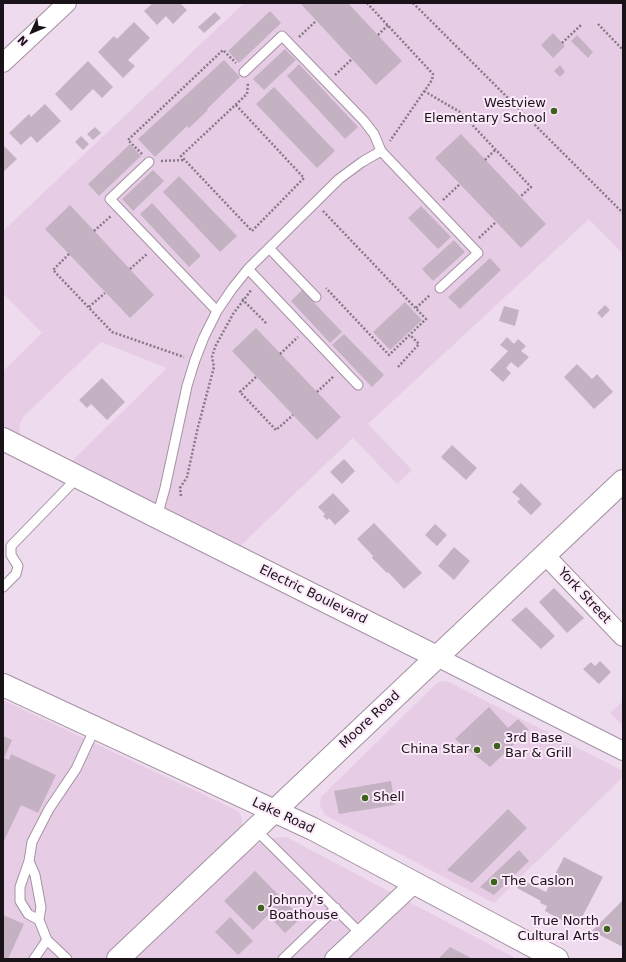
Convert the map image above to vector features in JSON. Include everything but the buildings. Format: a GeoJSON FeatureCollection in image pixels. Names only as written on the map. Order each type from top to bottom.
{"type":"FeatureCollection","features":[{"type":"Feature","properties":{"kind":"street"},"geometry":{"type":"LineString","coordinates":[[3,63],[67,3]]}},
{"type":"Feature","properties":{"kind":"street","name":"Electric Boulevard"},"geometry":{"type":"LineString","coordinates":[[3,439],[623,751]]}},
{"type":"Feature","properties":{"kind":"street","name":"Moore Road"},"geometry":{"type":"LineString","coordinates":[[118,959],[623,482]]}},
{"type":"Feature","properties":{"kind":"street","name":"York Street"},"geometry":{"type":"LineString","coordinates":[[545,555],[623,638]]}},
{"type":"Feature","properties":{"kind":"street","name":"Lake Road"},"geometry":{"type":"LineString","coordinates":[[3,685],[313,829],[549,957]]}},
{"type":"Feature","properties":{"kind":"street"},"geometry":{"type":"LineString","coordinates":[[334,959],[415,883]]}},
{"type":"Feature","properties":{"kind":"lane"},"geometry":{"type":"LineString","coordinates":[[244,72],[282,36],[364,121],[374,134],[381,151],[478,254],[440,288]]}},
{"type":"Feature","properties":{"kind":"lane"},"geometry":{"type":"LineString","coordinates":[[157,517],[165,488],[187,386],[195,360],[216,311],[248,269],[315,202],[339,179],[362,162],[381,151]]}},
{"type":"Feature","properties":{"kind":"lane"},"geometry":{"type":"LineString","coordinates":[[149,162],[110,200],[216,311]]}},
{"type":"Feature","properties":{"kind":"lane"},"geometry":{"type":"LineString","coordinates":[[269,248],[316,297]]}},
{"type":"Feature","properties":{"kind":"lane"},"geometry":{"type":"LineString","coordinates":[[248,269],[358,385]]}},
{"type":"Feature","properties":{"kind":"lane"},"geometry":{"type":"LineString","coordinates":[[3,588],[16,574],[18,566],[11,555],[11,546],[78,477]]}},
{"type":"Feature","properties":{"kind":"lane"},"geometry":{"type":"LineString","coordinates":[[39,920],[28,914],[20,901],[20,887],[29,861],[32,842],[48,809],[76,768],[95,728]]}},
{"type":"Feature","properties":{"kind":"lane"},"geometry":{"type":"LineString","coordinates":[[255,829],[361,934]]}},
{"type":"Feature","properties":{"kind":"lane"},"geometry":{"type":"LineString","coordinates":[[29,861],[35,875],[41,907],[39,920],[47,940],[67,959]]}},
{"type":"Feature","properties":{"kind":"lane"},"geometry":{"type":"LineString","coordinates":[[283,959],[336,908]]}},
{"type":"Feature","properties":{"kind":"lane"},"geometry":{"type":"LineString","coordinates":[[34,959],[47,940]]}},
{"type":"Feature","properties":{"kind":"path"},"geometry":{"type":"LineString","coordinates":[[367,3],[433,74],[432,80],[387,145],[381,151]]}},
{"type":"Feature","properties":{"kind":"path"},"geometry":{"type":"LineString","coordinates":[[413,3],[623,213]]}},
{"type":"Feature","properties":{"kind":"path"},"geometry":{"type":"LineString","coordinates":[[291,45],[316,21]]}},
{"type":"Feature","properties":{"kind":"path"},"geometry":{"type":"LineString","coordinates":[[562,43],[582,24]]}},
{"type":"Feature","properties":{"kind":"path"},"geometry":{"type":"LineString","coordinates":[[598,24],[623,50]]}},
{"type":"Feature","properties":{"kind":"path"},"geometry":{"type":"LineString","coordinates":[[378,35],[388,25]]}},
{"type":"Feature","properties":{"kind":"path"},"geometry":{"type":"LineString","coordinates":[[185,160],[149,162],[128,140],[223,50],[249,78],[247,94],[181,156],[185,160],[252,231],[304,178],[236,105]]}},
{"type":"Feature","properties":{"kind":"path"},"geometry":{"type":"LineString","coordinates":[[327,83],[352,59]]}},
{"type":"Feature","properties":{"kind":"path"},"geometry":{"type":"LineString","coordinates":[[424,91],[460,112],[531,186],[520,196]]}},
{"type":"Feature","properties":{"kind":"path"},"geometry":{"type":"LineString","coordinates":[[485,160],[496,150]]}},
{"type":"Feature","properties":{"kind":"path"},"geometry":{"type":"LineString","coordinates":[[434,208],[460,184]]}},
{"type":"Feature","properties":{"kind":"path"},"geometry":{"type":"LineString","coordinates":[[299,279],[312,279],[324,285],[389,355],[426,319],[315,202]]}},
{"type":"Feature","properties":{"kind":"path"},"geometry":{"type":"LineString","coordinates":[[94,231],[119,208]]}},
{"type":"Feature","properties":{"kind":"path"},"geometry":{"type":"LineString","coordinates":[[470,246],[496,222]]}},
{"type":"Feature","properties":{"kind":"path"},"geometry":{"type":"LineString","coordinates":[[130,269],[154,246]]}},
{"type":"Feature","properties":{"kind":"path"},"geometry":{"type":"LineString","coordinates":[[69,254],[53,270],[112,332],[195,360],[213,363]]}},
{"type":"Feature","properties":{"kind":"path"},"geometry":{"type":"LineString","coordinates":[[181,496],[180,488],[187,477],[198,427],[214,367],[212,357],[215,348],[233,314],[259,281]]}},
{"type":"Feature","properties":{"kind":"path"},"geometry":{"type":"LineString","coordinates":[[416,308],[440,288]]}},
{"type":"Feature","properties":{"kind":"path"},"geometry":{"type":"LineString","coordinates":[[232,289],[267,324]]}},
{"type":"Feature","properties":{"kind":"path"},"geometry":{"type":"LineString","coordinates":[[89,308],[105,292]]}},
{"type":"Feature","properties":{"kind":"path"},"geometry":{"type":"LineString","coordinates":[[280,354],[306,330]]}},
{"type":"Feature","properties":{"kind":"path"},"geometry":{"type":"LineString","coordinates":[[398,367],[419,344],[410,335]]}},
{"type":"Feature","properties":{"kind":"path"},"geometry":{"type":"LineString","coordinates":[[317,392],[342,368]]}},
{"type":"Feature","properties":{"kind":"path"},"geometry":{"type":"LineString","coordinates":[[256,376],[240,392],[276,430],[293,414]]}},
{"type":"Feature","properties":{"kind":"shaded area"},"geometry":{"type":"Polygon","coordinates":[[[244,3],[623,3],[623,254],[589,219],[368,424],[412,470],[397,484],[353,438],[240,546],[71,462],[167,368],[101,342],[23,417],[19,429],[20,436],[3,427],[3,371],[42,333],[3,293],[3,231],[244,3]]]}},
{"type":"Feature","properties":{"kind":"shaded area"},"geometry":{"type":"Polygon","coordinates":[[[447,681],[623,771],[623,777],[494,903],[325,815],[320,806],[321,797],[434,686],[439,682],[447,681]]]}},
{"type":"Feature","properties":{"kind":"shaded area"},"geometry":{"type":"Polygon","coordinates":[[[3,700],[238,811],[242,818],[242,825],[240,828],[106,959],[3,959],[3,700]]]}},
{"type":"Feature","properties":{"kind":"shaded area"},"geometry":{"type":"Polygon","coordinates":[[[623,701],[623,724],[622,725],[610,713],[623,701]]]}},
{"type":"Feature","properties":{"kind":"shaded area"},"geometry":{"type":"Polygon","coordinates":[[[286,837],[517,959],[131,959],[248,851],[260,843],[273,838],[286,837]]]}},
{"type":"Feature","properties":{"kind":"place","name":"Westview Elementary School"},"geometry":{"type":"Point","coordinates":[554,111]}},
{"type":"Feature","properties":{"kind":"place","name":"3rd Base Bar & Grill"},"geometry":{"type":"Point","coordinates":[497,746]}},
{"type":"Feature","properties":{"kind":"place","name":"China Star"},"geometry":{"type":"Point","coordinates":[477,750]}},
{"type":"Feature","properties":{"kind":"place","name":"Shell"},"geometry":{"type":"Point","coordinates":[365,798]}},
{"type":"Feature","properties":{"kind":"place","name":"The Caslon"},"geometry":{"type":"Point","coordinates":[494,882]}},
{"type":"Feature","properties":{"kind":"place","name":"Johnny's Boathouse"},"geometry":{"type":"Point","coordinates":[261,908]}},
{"type":"Feature","properties":{"kind":"place","name":"True North Cultural Arts"},"geometry":{"type":"Point","coordinates":[607,929]}}]}
